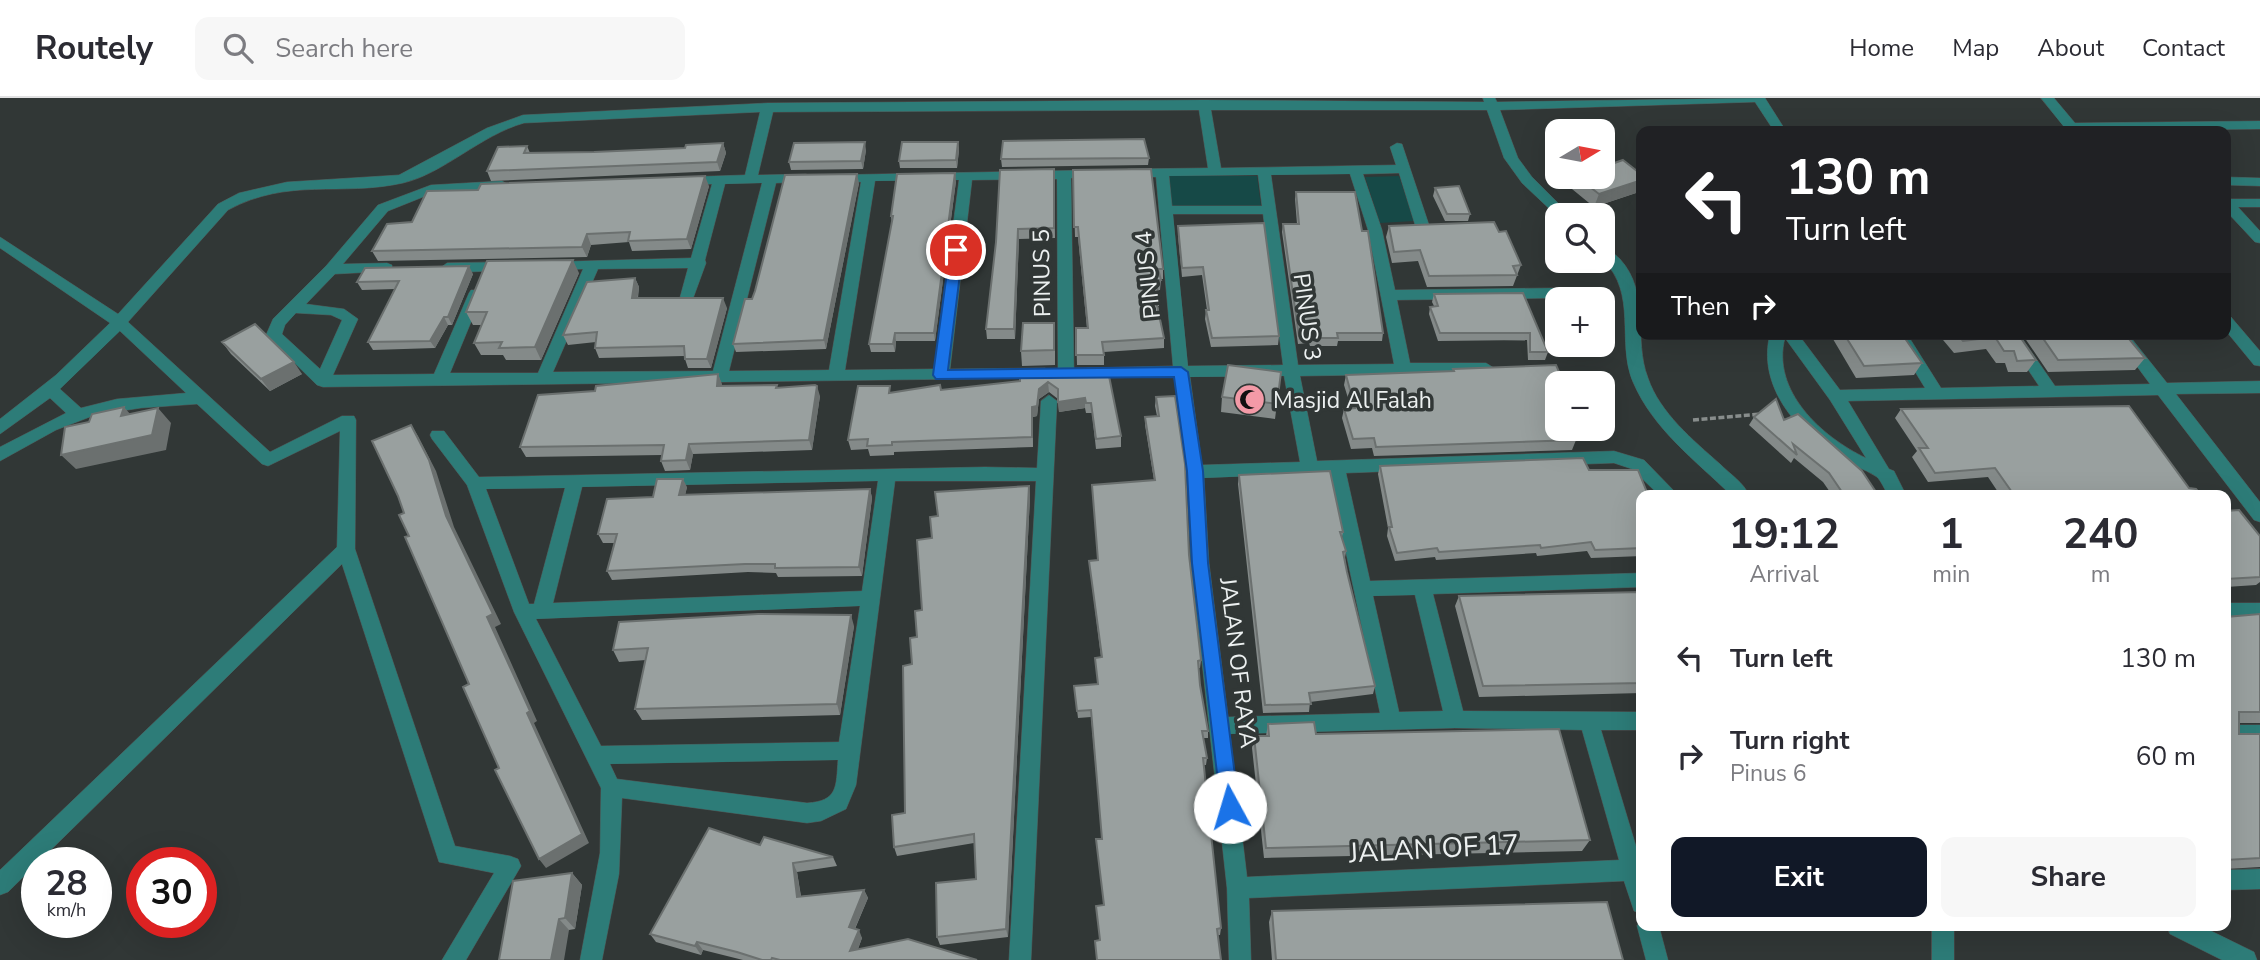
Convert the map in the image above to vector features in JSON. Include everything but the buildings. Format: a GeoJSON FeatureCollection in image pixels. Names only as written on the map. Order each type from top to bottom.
{"type":"FeatureCollection","features":[{"type":"Feature","properties":{"kind":"street"},"geometry":{"type":"LineString","coordinates":[[0,428],[51,390],[120,323],[223,207],[240,196],[253,190],[288,186],[402,179],[417,173],[498,125],[573,116],[768,107],[1063,101],[1204,104],[1759,98],[1777,126]]}},
{"type":"Feature","properties":{"kind":"street"},"geometry":{"type":"LineString","coordinates":[[2047,98],[2067,126]]}},
{"type":"Feature","properties":{"kind":"street"},"geometry":{"type":"LineString","coordinates":[[1490,102],[1511,158],[1527,180],[1551,203]]}},
{"type":"Feature","properties":{"kind":"street"},"geometry":{"type":"LineString","coordinates":[[1204,104],[1215,172]]}},
{"type":"Feature","properties":{"kind":"street"},"geometry":{"type":"LineString","coordinates":[[751,177],[768,107]]}},
{"type":"Feature","properties":{"kind":"street"},"geometry":{"type":"LineString","coordinates":[[2231,127],[2260,125]]}},
{"type":"Feature","properties":{"kind":"street"},"geometry":{"type":"LineString","coordinates":[[1397,147],[1423,228]]}},
{"type":"Feature","properties":{"kind":"street"},"geometry":{"type":"LineString","coordinates":[[1355,169],[1381,230],[1403,368]]}},
{"type":"Feature","properties":{"kind":"street"},"geometry":{"type":"LineString","coordinates":[[672,181],[751,177],[1403,169]]}},
{"type":"Feature","properties":{"kind":"street"},"geometry":{"type":"LineString","coordinates":[[2231,171],[2242,181]]}},
{"type":"Feature","properties":{"kind":"street","name":"PINUS 3"},"geometry":{"type":"LineString","coordinates":[[1264,172],[1291,370],[1310,468]]}},
{"type":"Feature","properties":{"kind":"street","name":"PINUS 4"},"geometry":{"type":"LineString","coordinates":[[1162,173],[1181,372]]}},
{"type":"Feature","properties":{"kind":"street","name":"PINUS 5"},"geometry":{"type":"LineString","coordinates":[[1064,174],[1066,373]]}},
{"type":"Feature","properties":{"kind":"street"},"geometry":{"type":"LineString","coordinates":[[941,375],[966,175]]}},
{"type":"Feature","properties":{"kind":"street"},"geometry":{"type":"LineString","coordinates":[[836,377],[869,177]]}},
{"type":"Feature","properties":{"kind":"street"},"geometry":{"type":"LineString","coordinates":[[720,374],[732,300],[770,178]]}},
{"type":"Feature","properties":{"kind":"street"},"geometry":{"type":"LineString","coordinates":[[665,301],[693,301],[699,263],[720,179]]}},
{"type":"Feature","properties":{"kind":"street"},"geometry":{"type":"LineString","coordinates":[[2231,181],[2260,182]]}},
{"type":"Feature","properties":{"kind":"street"},"geometry":{"type":"LineString","coordinates":[[517,185],[450,187],[395,201],[371,219],[331,269],[291,308],[273,330],[274,335],[323,381],[720,374],[836,377],[1403,368],[1506,369]]}},
{"type":"Feature","properties":{"kind":"street"},"geometry":{"type":"LineString","coordinates":[[2231,203],[2260,204]]}},
{"type":"Feature","properties":{"kind":"street"},"geometry":{"type":"LineString","coordinates":[[2231,208],[2260,239]]}},
{"type":"Feature","properties":{"kind":"street"},"geometry":{"type":"LineString","coordinates":[[1164,210],[1268,210]]}},
{"type":"Feature","properties":{"kind":"street"},"geometry":{"type":"LineString","coordinates":[[0,241],[120,323],[268,460],[348,420],[346,549],[447,855],[510,866],[453,960]]}},
{"type":"Feature","properties":{"kind":"street"},"geometry":{"type":"LineString","coordinates":[[435,268],[699,263]]}},
{"type":"Feature","properties":{"kind":"street"},"geometry":{"type":"LineString","coordinates":[[544,376],[593,264]]}},
{"type":"Feature","properties":{"kind":"street"},"geometry":{"type":"LineString","coordinates":[[1615,264],[1622,272],[1631,295],[1634,360],[1640,381],[1653,405],[1736,490]]}},
{"type":"Feature","properties":{"kind":"street"},"geometry":{"type":"LineString","coordinates":[[440,379],[486,267]]}},
{"type":"Feature","properties":{"kind":"street"},"geometry":{"type":"LineString","coordinates":[[331,269],[409,268]]}},
{"type":"Feature","properties":{"kind":"street"},"geometry":{"type":"LineString","coordinates":[[1390,295],[1545,293]]}},
{"type":"Feature","properties":{"kind":"street"},"geometry":{"type":"LineString","coordinates":[[291,308],[346,314],[350,319],[323,381]]}},
{"type":"Feature","properties":{"kind":"street"},"geometry":{"type":"LineString","coordinates":[[2231,326],[2260,361]]}},
{"type":"Feature","properties":{"kind":"street"},"geometry":{"type":"LineString","coordinates":[[1775,340],[1772,348],[1776,375],[1797,410],[1819,437],[1841,453],[1888,475]]}},
{"type":"Feature","properties":{"kind":"street"},"geometry":{"type":"LineString","coordinates":[[1794,340],[1836,396],[1896,490]]}},
{"type":"Feature","properties":{"kind":"street"},"geometry":{"type":"LineString","coordinates":[[1903,340],[1935,392]]}},
{"type":"Feature","properties":{"kind":"street"},"geometry":{"type":"LineString","coordinates":[[2015,340],[2050,390]]}},
{"type":"Feature","properties":{"kind":"street"},"geometry":{"type":"LineString","coordinates":[[2125,340],[2256,506]]}},
{"type":"Feature","properties":{"kind":"street","name":"JALAN OF RAYA"},"geometry":{"type":"LineString","coordinates":[[1181,372],[1195,471],[1200,563],[1222,726],[1238,888],[1240,960]]}},
{"type":"Feature","properties":{"kind":"street"},"geometry":{"type":"LineString","coordinates":[[1836,396],[2260,387]]}},
{"type":"Feature","properties":{"kind":"street"},"geometry":{"type":"LineString","coordinates":[[51,390],[77,413]]}},
{"type":"Feature","properties":{"kind":"street"},"geometry":{"type":"LineString","coordinates":[[2115,390],[2130,411]]}},
{"type":"Feature","properties":{"kind":"street"},"geometry":{"type":"LineString","coordinates":[[0,455],[32,433],[77,413],[116,403],[198,397]]}},
{"type":"Feature","properties":{"kind":"street"},"geometry":{"type":"LineString","coordinates":[[1020,960],[1049,401]]}},
{"type":"Feature","properties":{"kind":"street"},"geometry":{"type":"LineString","coordinates":[[438,435],[475,483],[593,755],[611,787],[614,818],[609,882],[591,960]]}},
{"type":"Feature","properties":{"kind":"street"},"geometry":{"type":"LineString","coordinates":[[1195,471],[1614,457],[1638,464],[1664,490]]}},
{"type":"Feature","properties":{"kind":"street"},"geometry":{"type":"LineString","coordinates":[[1336,467],[1391,720]]}},
{"type":"Feature","properties":{"kind":"street"},"geometry":{"type":"LineString","coordinates":[[475,483],[1046,475]]}},
{"type":"Feature","properties":{"kind":"street"},"geometry":{"type":"LineString","coordinates":[[611,787],[823,813],[838,804],[846,787],[848,751],[868,598],[887,478]]}},
{"type":"Feature","properties":{"kind":"street"},"geometry":{"type":"LineString","coordinates":[[532,611],[575,481]]}},
{"type":"Feature","properties":{"kind":"street"},"geometry":{"type":"LineString","coordinates":[[2231,501],[2256,506]]}},
{"type":"Feature","properties":{"kind":"street"},"geometry":{"type":"LineString","coordinates":[[0,885],[346,549]]}},
{"type":"Feature","properties":{"kind":"street"},"geometry":{"type":"LineString","coordinates":[[1364,589],[1422,585],[1636,580]]}},
{"type":"Feature","properties":{"kind":"street"},"geometry":{"type":"LineString","coordinates":[[1422,585],[1455,719]]}},
{"type":"Feature","properties":{"kind":"street"},"geometry":{"type":"LineString","coordinates":[[532,611],[868,598]]}},
{"type":"Feature","properties":{"kind":"street"},"geometry":{"type":"LineString","coordinates":[[2231,611],[2260,611]]}},
{"type":"Feature","properties":{"kind":"street"},"geometry":{"type":"LineString","coordinates":[[1222,726],[1455,719],[1636,721]]}},
{"type":"Feature","properties":{"kind":"street"},"geometry":{"type":"LineString","coordinates":[[1589,722],[1636,884]]}},
{"type":"Feature","properties":{"kind":"street"},"geometry":{"type":"LineString","coordinates":[[2231,734],[2260,734]]}},
{"type":"Feature","properties":{"kind":"street"},"geometry":{"type":"LineString","coordinates":[[593,755],[848,751]]}},
{"type":"Feature","properties":{"kind":"street","name":"JALAN OF 17"},"geometry":{"type":"LineString","coordinates":[[1238,888],[1632,870]]}},
{"type":"Feature","properties":{"kind":"street"},"geometry":{"type":"LineString","coordinates":[[2231,880],[2260,879]]}},
{"type":"Feature","properties":{"kind":"street"},"geometry":{"type":"LineString","coordinates":[[1649,931],[1657,960]]}},
{"type":"Feature","properties":{"kind":"street"},"geometry":{"type":"LineString","coordinates":[[1943,931],[1943,960]]}},
{"type":"Feature","properties":{"kind":"street"},"geometry":{"type":"LineString","coordinates":[[2188,931],[2246,960]]}},
{"type":"Feature","properties":{"kind":"path"},"geometry":{"type":"LineString","coordinates":[[1668,422],[1797,410]]}},
{"type":"Feature","properties":{"kind":"shaded area"},"geometry":{"type":"Polygon","coordinates":[[[1169,176],[1257,176],[1261,206],[1172,206],[1169,176]]]}},
{"type":"Feature","properties":{"kind":"shaded area"},"geometry":{"type":"Polygon","coordinates":[[[1399,176],[1414,221],[1380,223],[1365,177],[1399,176]]]}},
{"type":"Feature","properties":{"kind":"place","name":"Masjid Al Falah"},"geometry":{"type":"Point","coordinates":[1250,400]}},
{"type":"Feature","properties":{"kind":"route"},"geometry":{"type":"LineString","coordinates":[[956,250],[941,375],[1181,372],[1195,471],[1200,563],[1230,807]]}}]}
